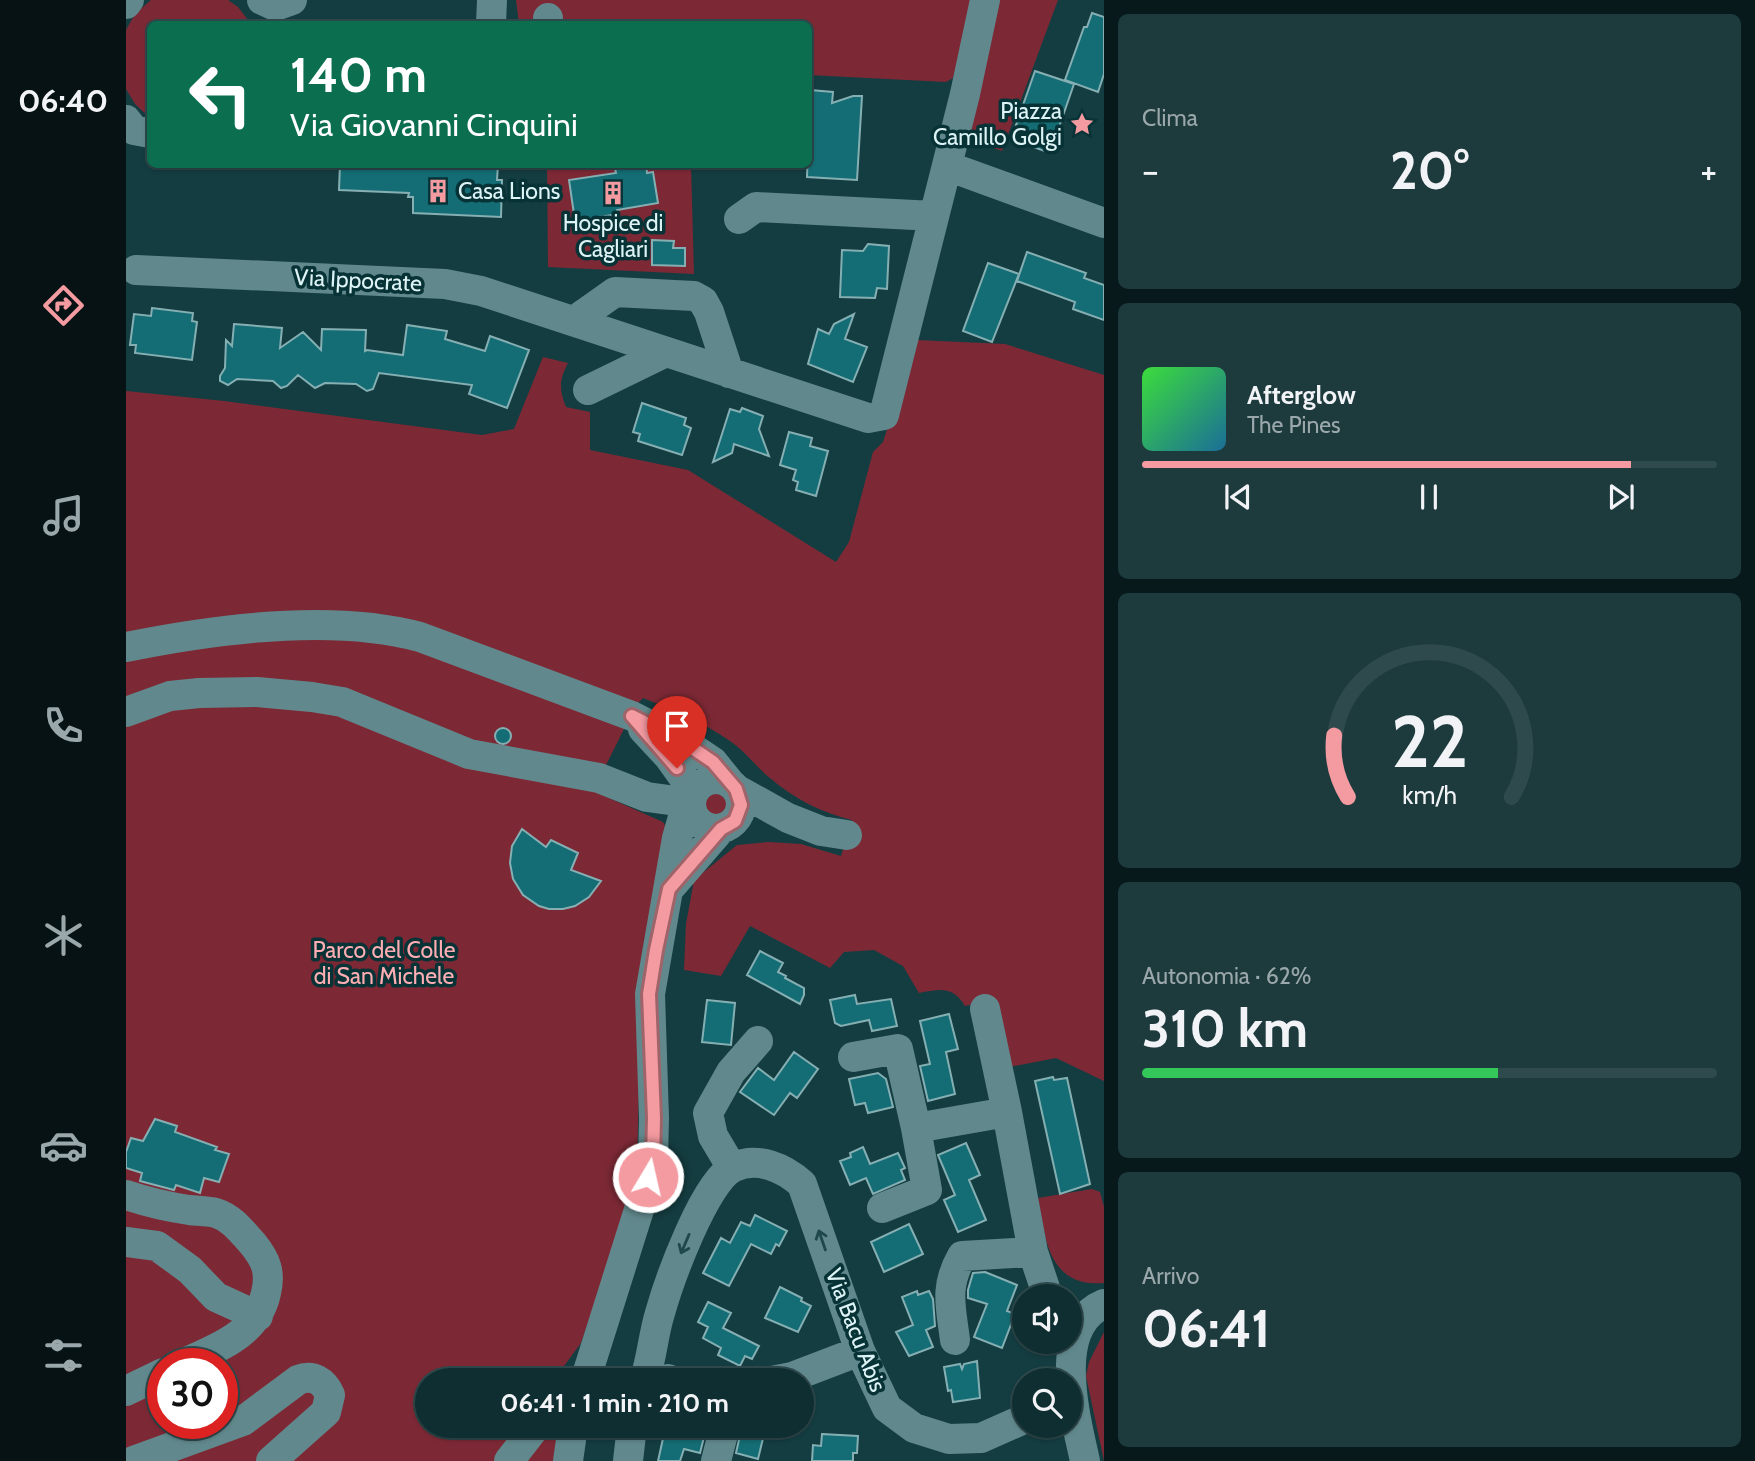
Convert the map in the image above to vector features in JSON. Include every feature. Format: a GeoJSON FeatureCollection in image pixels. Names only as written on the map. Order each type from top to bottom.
{"type":"FeatureCollection","features":[{"type":"Feature","properties":{"kind":"street"},"geometry":{"type":"LineString","coordinates":[[491,21],[492,0]]}},
{"type":"Feature","properties":{"kind":"street"},"geometry":{"type":"LineString","coordinates":[[739,219],[756,207],[934,216],[985,0]]}},
{"type":"Feature","properties":{"kind":"street"},"geometry":{"type":"LineString","coordinates":[[126,120],[134,130],[147,132]]}},
{"type":"Feature","properties":{"kind":"street"},"geometry":{"type":"LineString","coordinates":[[947,166],[1104,223]]}},
{"type":"Feature","properties":{"kind":"street","name":"Via Ippocrate"},"geometry":{"type":"LineString","coordinates":[[136,270],[445,284],[481,290],[868,418],[884,415],[934,216]]}},
{"type":"Feature","properties":{"kind":"street"},"geometry":{"type":"LineString","coordinates":[[574,321],[615,292],[694,296],[704,301],[730,373]]}},
{"type":"Feature","properties":{"kind":"street"},"geometry":{"type":"LineString","coordinates":[[588,390],[666,352]]}},
{"type":"Feature","properties":{"kind":"street"},"geometry":{"type":"LineString","coordinates":[[126,647],[210,632],[276,627],[329,625],[390,629],[419,637],[632,716],[713,762],[733,786],[741,805],[739,814],[669,889]]}},
{"type":"Feature","properties":{"kind":"street"},"geometry":{"type":"LineString","coordinates":[[126,712],[170,695],[199,692],[257,692],[312,697],[342,702],[470,754],[599,778],[647,797],[692,799]]}},
{"type":"Feature","properties":{"kind":"street"},"geometry":{"type":"LineString","coordinates":[[632,716],[669,757],[692,799],[698,822],[713,829],[755,825],[788,818]]}},
{"type":"Feature","properties":{"kind":"street"},"geometry":{"type":"LineString","coordinates":[[589,1368],[653,1158],[649,994],[682,817],[699,785],[715,779],[733,786],[788,818],[821,831],[848,835]]}},
{"type":"Feature","properties":{"kind":"street"},"geometry":{"type":"LineString","coordinates":[[985,1009],[1033,1252],[1045,1284]]}},
{"type":"Feature","properties":{"kind":"street"},"geometry":{"type":"LineString","coordinates":[[660,1368],[652,1344],[660,1312],[684,1244],[714,1187],[732,1168],[713,1136],[708,1113],[731,1072],[758,1041]]}},
{"type":"Feature","properties":{"kind":"street"},"geometry":{"type":"LineString","coordinates":[[853,1057],[898,1049],[916,1129],[927,1190],[882,1208]]}},
{"type":"Feature","properties":{"kind":"street"},"geometry":{"type":"LineString","coordinates":[[916,1129],[1007,1112]]}},
{"type":"Feature","properties":{"kind":"street","name":"Via Bacu Abis"},"geometry":{"type":"LineString","coordinates":[[732,1168],[750,1162],[764,1163],[792,1175],[802,1184],[860,1351],[887,1408],[914,1427],[949,1439],[981,1438],[1012,1424]]}},
{"type":"Feature","properties":{"kind":"street"},"geometry":{"type":"LineString","coordinates":[[126,1195],[147,1202],[216,1213],[236,1224],[267,1263],[265,1300],[258,1316],[231,1341],[216,1348]]}},
{"type":"Feature","properties":{"kind":"street"},"geometry":{"type":"LineString","coordinates":[[126,1242],[157,1246],[190,1270],[216,1297],[258,1316]]}},
{"type":"Feature","properties":{"kind":"street"},"geometry":{"type":"LineString","coordinates":[[955,1340],[950,1289],[952,1273],[962,1256],[1033,1252]]}},
{"type":"Feature","properties":{"kind":"street"},"geometry":{"type":"LineString","coordinates":[[1069,1368],[1074,1343],[1083,1322],[1100,1306],[1082,1300]]}},
{"type":"Feature","properties":{"kind":"street"},"geometry":{"type":"LineString","coordinates":[[578,1368],[597,1339]]}},
{"type":"Feature","properties":{"kind":"street"},"geometry":{"type":"LineString","coordinates":[[814,1369],[860,1351]]}},
{"type":"Feature","properties":{"kind":"street"},"geometry":{"type":"LineString","coordinates":[[133,1461],[243,1421],[298,1380],[316,1378],[327,1388],[330,1395],[328,1408],[271,1461]]}},
{"type":"Feature","properties":{"kind":"street"},"geometry":{"type":"LineString","coordinates":[[126,1391],[147,1381]]}},
{"type":"Feature","properties":{"kind":"street"},"geometry":{"type":"LineString","coordinates":[[509,1461],[527,1438]]}},
{"type":"Feature","properties":{"kind":"street"},"geometry":{"type":"LineString","coordinates":[[568,1461],[571,1438]]}},
{"type":"Feature","properties":{"kind":"street"},"geometry":{"type":"LineString","coordinates":[[716,1461],[722,1438]]}},
{"type":"Feature","properties":{"kind":"street"},"geometry":{"type":"LineString","coordinates":[[1080,1438],[1085,1461]]}},
{"type":"Feature","properties":{"kind":"green space"},"geometry":{"type":"Polygon","coordinates":[[[151,0],[228,0],[238,7],[249,21],[147,21],[147,115],[135,104],[126,89],[126,30],[135,14],[151,0]]]}},
{"type":"Feature","properties":{"kind":"green space"},"geometry":{"type":"Polygon","coordinates":[[[516,0],[975,0],[953,78],[946,82],[812,75],[812,21],[519,21],[516,0]]]}},
{"type":"Feature","properties":{"kind":"green space"},"geometry":{"type":"Polygon","coordinates":[[[992,0],[1058,0],[1002,151],[965,138],[992,0]]]}},
{"type":"Feature","properties":{"kind":"green space"},"geometry":{"type":"Polygon","coordinates":[[[547,168],[691,168],[694,274],[548,267],[547,168]]]}},
{"type":"Feature","properties":{"kind":"green space","name":"Parco del Colle di San Michele"},"geometry":{"type":"Polygon","coordinates":[[[916,340],[1005,344],[1104,375],[1104,1081],[1056,1058],[1009,1067],[990,1000],[965,1006],[956,995],[945,990],[919,993],[903,966],[874,950],[844,952],[830,968],[750,926],[721,976],[684,970],[686,924],[694,880],[737,845],[768,842],[801,844],[841,856],[852,820],[819,809],[798,798],[770,778],[741,749],[720,734],[643,698],[636,705],[593,791],[663,822],[669,833],[642,967],[637,1165],[609,1262],[581,1343],[563,1368],[415,1368],[415,1438],[559,1438],[556,1461],[126,1461],[126,391],[482,435],[514,429],[543,357],[568,363],[561,385],[562,395],[566,407],[590,412],[590,450],[688,470],[836,562],[849,542],[873,452],[883,442],[916,340]]]}},
{"type":"Feature","properties":{"kind":"green space"},"geometry":{"type":"Polygon","coordinates":[[[718,787],[733,802],[733,808],[726,817],[712,820],[703,814],[707,790],[718,787]]]}},
{"type":"Feature","properties":{"kind":"green space"},"geometry":{"type":"Polygon","coordinates":[[[1092,1189],[1100,1192],[1104,1207],[1104,1283],[1071,1278],[1061,1269],[1047,1244],[1038,1198],[1092,1189]]]}},
{"type":"Feature","properties":{"kind":"green space"},"geometry":{"type":"Polygon","coordinates":[[[1104,1332],[1104,1461],[1086,1376],[1089,1362],[1104,1332]]]}},
{"type":"Feature","properties":{"kind":"building"},"geometry":{"type":"Polygon","coordinates":[[[1092,13],[1104,17],[1104,74],[1098,92],[1065,80],[1084,27],[1087,27],[1092,13]]]}},
{"type":"Feature","properties":{"kind":"building"},"geometry":{"type":"Polygon","coordinates":[[[1035,71],[1074,84],[1050,153],[1014,140],[1019,126],[1016,125],[1035,71]]]}},
{"type":"Feature","properties":{"kind":"building"},"geometry":{"type":"Polygon","coordinates":[[[812,90],[833,92],[832,103],[862,96],[857,180],[807,177],[807,168],[812,168],[812,90]]]}},
{"type":"Feature","properties":{"kind":"building","name":"Casa Lions"},"geometry":{"type":"Polygon","coordinates":[[[340,168],[498,168],[497,180],[502,180],[501,217],[413,213],[413,197],[408,197],[409,193],[339,190],[340,168]]]}},
{"type":"Feature","properties":{"kind":"building","name":"Hospice di Cagliari"},"geometry":{"type":"Polygon","coordinates":[[[615,168],[646,168],[647,173],[653,172],[658,203],[617,210],[618,214],[575,221],[569,180],[616,173],[615,168]]]}},
{"type":"Feature","properties":{"kind":"building"},"geometry":{"type":"Polygon","coordinates":[[[652,240],[674,241],[673,248],[685,248],[685,266],[652,265],[652,240]]]}},
{"type":"Feature","properties":{"kind":"building"},"geometry":{"type":"Polygon","coordinates":[[[868,244],[889,246],[887,289],[877,288],[875,298],[840,297],[842,250],[863,251],[868,244]]]}},
{"type":"Feature","properties":{"kind":"building"},"geometry":{"type":"Polygon","coordinates":[[[1027,252],[1086,273],[1084,278],[1104,285],[1104,320],[1073,309],[1075,302],[1017,281],[1027,252]]]}},
{"type":"Feature","properties":{"kind":"building"},"geometry":{"type":"Polygon","coordinates":[[[988,263],[1019,274],[992,342],[963,331],[988,263]]]}},
{"type":"Feature","properties":{"kind":"building"},"geometry":{"type":"Polygon","coordinates":[[[152,308],[193,313],[192,321],[197,322],[192,360],[135,353],[136,345],[130,345],[134,314],[151,316],[152,308]]]}},
{"type":"Feature","properties":{"kind":"building"},"geometry":{"type":"Polygon","coordinates":[[[854,314],[845,339],[867,347],[853,382],[808,364],[818,329],[829,334],[834,324],[854,314]]]}},
{"type":"Feature","properties":{"kind":"building"},"geometry":{"type":"Polygon","coordinates":[[[234,324],[282,328],[280,348],[303,332],[321,350],[322,329],[366,330],[365,351],[403,355],[407,325],[447,331],[445,339],[485,351],[490,336],[529,350],[507,408],[469,394],[472,385],[379,373],[373,389],[367,391],[356,384],[325,383],[315,388],[298,375],[281,388],[273,381],[237,379],[228,385],[220,381],[220,376],[225,368],[226,340],[232,346],[234,324]]]}},
{"type":"Feature","properties":{"kind":"building"},"geometry":{"type":"Polygon","coordinates":[[[642,403],[686,418],[684,425],[691,428],[682,455],[638,441],[640,434],[633,432],[642,403]]]}},
{"type":"Feature","properties":{"kind":"building"},"geometry":{"type":"Polygon","coordinates":[[[742,408],[763,416],[759,429],[769,456],[734,444],[732,453],[713,462],[730,409],[740,412],[742,408]]]}},
{"type":"Feature","properties":{"kind":"building"},"geometry":{"type":"Polygon","coordinates":[[[789,432],[812,438],[810,446],[828,451],[816,496],[796,490],[798,482],[793,480],[796,470],[780,465],[789,432]]]}},
{"type":"Feature","properties":{"kind":"building"},"geometry":{"type":"Polygon","coordinates":[[[503,728],[511,736],[503,744],[495,736],[503,728]]]}},
{"type":"Feature","properties":{"kind":"building"},"geometry":{"type":"Polygon","coordinates":[[[522,829],[546,847],[551,840],[578,853],[571,870],[601,881],[589,897],[575,906],[549,909],[523,895],[513,879],[510,863],[512,846],[522,829]]]}},
{"type":"Feature","properties":{"kind":"building"},"geometry":{"type":"Polygon","coordinates":[[[760,951],[783,963],[778,972],[804,988],[800,1004],[747,975],[760,951]]]}},
{"type":"Feature","properties":{"kind":"building"},"geometry":{"type":"Polygon","coordinates":[[[855,995],[857,1004],[891,999],[897,1026],[872,1031],[869,1020],[841,1026],[835,1023],[830,1000],[855,995]]]}},
{"type":"Feature","properties":{"kind":"building"},"geometry":{"type":"Polygon","coordinates":[[[707,1000],[735,1003],[731,1045],[702,1042],[707,1000]]]}},
{"type":"Feature","properties":{"kind":"building"},"geometry":{"type":"Polygon","coordinates":[[[949,1014],[958,1049],[946,1052],[955,1094],[928,1101],[920,1066],[930,1064],[920,1021],[949,1014]]]}},
{"type":"Feature","properties":{"kind":"building"},"geometry":{"type":"Polygon","coordinates":[[[794,1052],[818,1069],[797,1098],[790,1093],[774,1115],[740,1092],[758,1068],[774,1080],[794,1052]]]}},
{"type":"Feature","properties":{"kind":"building"},"geometry":{"type":"Polygon","coordinates":[[[878,1073],[886,1079],[893,1107],[868,1113],[865,1103],[855,1105],[849,1079],[878,1073]]]}},
{"type":"Feature","properties":{"kind":"building"},"geometry":{"type":"Polygon","coordinates":[[[1053,1077],[1054,1080],[1067,1078],[1090,1184],[1060,1194],[1035,1081],[1053,1077]]]}},
{"type":"Feature","properties":{"kind":"building"},"geometry":{"type":"Polygon","coordinates":[[[155,1119],[177,1126],[175,1132],[229,1154],[219,1182],[204,1178],[200,1193],[176,1185],[174,1190],[140,1181],[142,1173],[126,1168],[126,1152],[131,1138],[143,1141],[155,1119]]]}},
{"type":"Feature","properties":{"kind":"building"},"geometry":{"type":"Polygon","coordinates":[[[966,1143],[980,1175],[969,1180],[986,1220],[958,1232],[944,1200],[955,1195],[938,1155],[966,1143]]]}},
{"type":"Feature","properties":{"kind":"building"},"geometry":{"type":"Polygon","coordinates":[[[863,1147],[870,1164],[898,1153],[905,1168],[901,1170],[905,1180],[873,1194],[866,1178],[850,1185],[840,1161],[851,1157],[850,1153],[863,1147]]]}},
{"type":"Feature","properties":{"kind":"building"},"geometry":{"type":"Polygon","coordinates":[[[755,1215],[787,1231],[779,1246],[776,1244],[771,1254],[751,1244],[729,1286],[703,1273],[721,1238],[730,1243],[741,1222],[750,1226],[755,1215]]]}},
{"type":"Feature","properties":{"kind":"building"},"geometry":{"type":"Polygon","coordinates":[[[909,1224],[923,1254],[884,1272],[871,1242],[909,1224]]]}},
{"type":"Feature","properties":{"kind":"building"},"geometry":{"type":"Polygon","coordinates":[[[985,1272],[1015,1284],[1012,1284],[1012,1298],[1007,1311],[1012,1313],[1012,1322],[1002,1348],[974,1337],[987,1304],[968,1298],[973,1273],[985,1272]]]}},
{"type":"Feature","properties":{"kind":"building"},"geometry":{"type":"Polygon","coordinates":[[[780,1287],[802,1298],[801,1301],[811,1306],[798,1332],[765,1318],[780,1287]]]}},
{"type":"Feature","properties":{"kind":"building"},"geometry":{"type":"Polygon","coordinates":[[[917,1291],[918,1295],[929,1291],[933,1299],[935,1326],[926,1330],[933,1347],[909,1356],[896,1332],[913,1325],[902,1297],[917,1291]]]}},
{"type":"Feature","properties":{"kind":"building"},"geometry":{"type":"Polygon","coordinates":[[[708,1302],[731,1313],[723,1328],[759,1346],[752,1359],[745,1356],[740,1366],[718,1355],[721,1348],[703,1338],[708,1327],[698,1322],[708,1302]]]}},
{"type":"Feature","properties":{"kind":"building"},"geometry":{"type":"Polygon","coordinates":[[[977,1361],[980,1398],[953,1402],[951,1390],[948,1391],[944,1367],[960,1364],[962,1369],[964,1364],[977,1361]]]}},
{"type":"Feature","properties":{"kind":"building"},"geometry":{"type":"Polygon","coordinates":[[[822,1434],[858,1436],[857,1453],[853,1453],[853,1461],[812,1461],[813,1445],[821,1446],[822,1434]]]}},
{"type":"Feature","properties":{"kind":"building"},"geometry":{"type":"Polygon","coordinates":[[[663,1438],[704,1438],[700,1453],[684,1449],[680,1461],[658,1461],[663,1438]]]}},
{"type":"Feature","properties":{"kind":"building"},"geometry":{"type":"Polygon","coordinates":[[[739,1438],[763,1438],[758,1459],[736,1453],[739,1438]]]}},
{"type":"Feature","properties":{"kind":"place","name":"Piazza Camillo Golgi"},"geometry":{"type":"Point","coordinates":[1082,124]}},
{"type":"Feature","properties":{"kind":"place","name":"Casa Lions"},"geometry":{"type":"Point","coordinates":[438,191]}},
{"type":"Feature","properties":{"kind":"place","name":"Hospice di Cagliari"},"geometry":{"type":"Point","coordinates":[613,193]}},
{"type":"Feature","properties":{"kind":"route"},"geometry":{"type":"LineString","coordinates":[[648,1177],[653,1158],[654,1118],[649,994],[669,889],[721,829],[735,821],[741,805],[736,789],[713,762],[685,743],[632,716],[677,768]]}}]}
